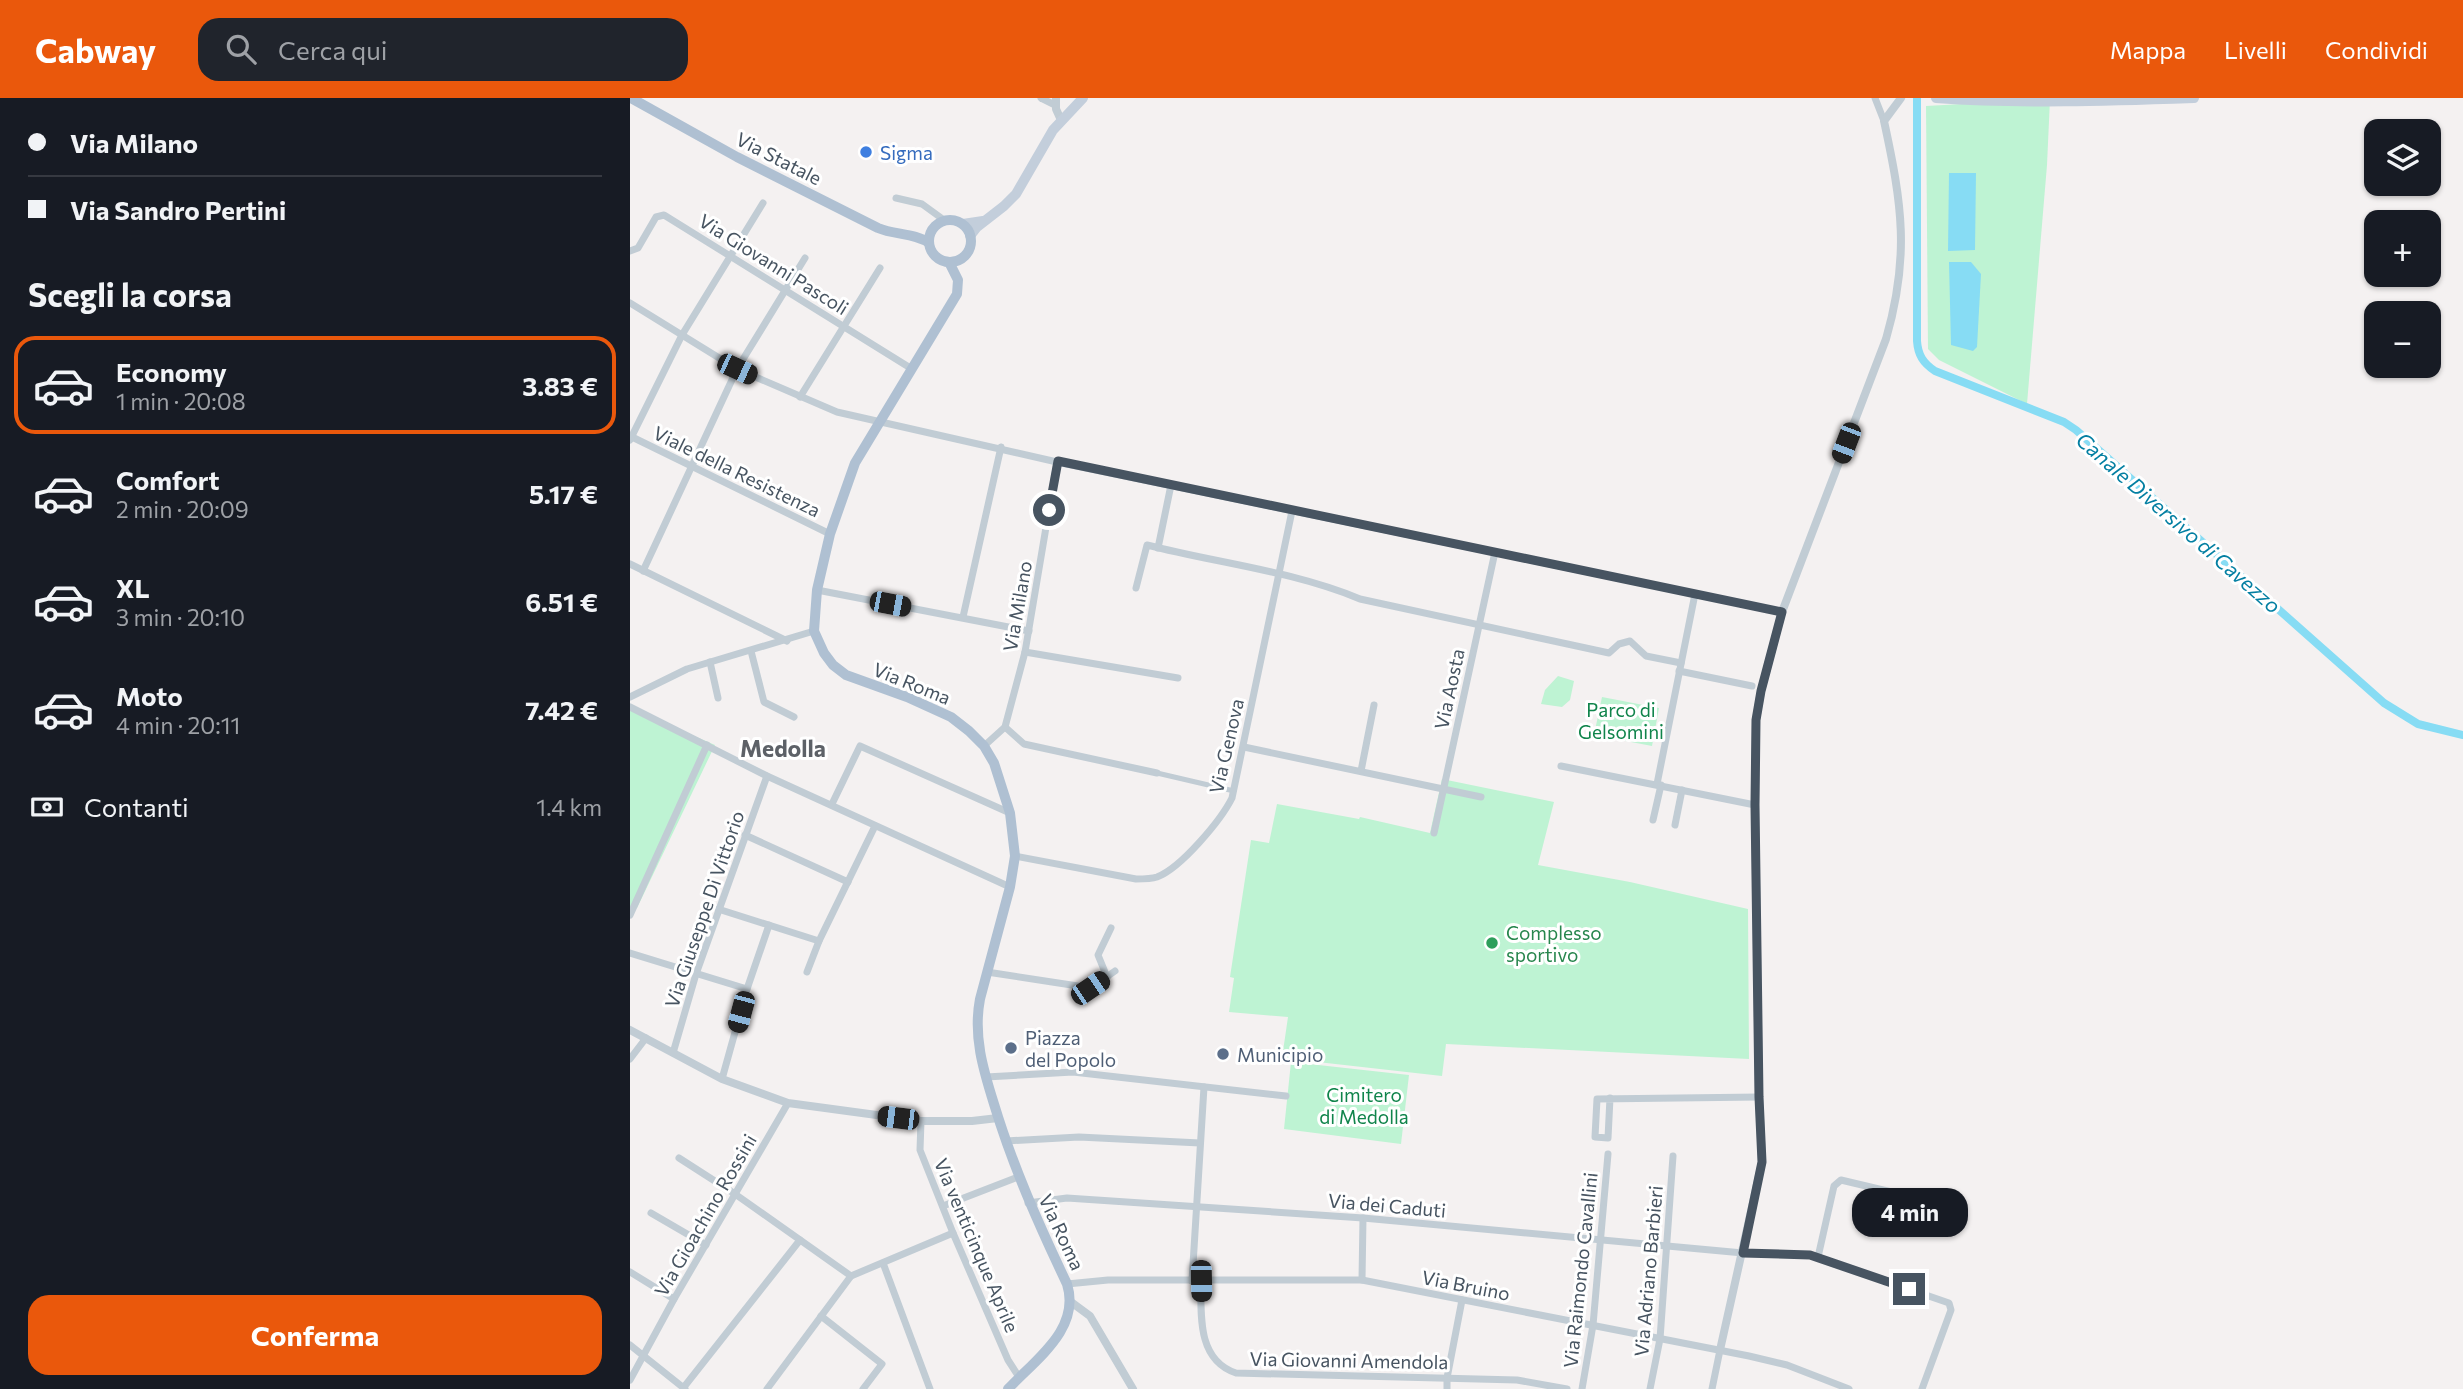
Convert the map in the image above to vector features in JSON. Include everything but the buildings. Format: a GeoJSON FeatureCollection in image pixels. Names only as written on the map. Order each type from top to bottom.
{"type":"FeatureCollection","features":[{"type":"Feature","properties":{"kind":"main road","name":"Via Statale"},"geometry":{"type":"LineString","coordinates":[[631,98],[737,157],[878,228],[929,243]]}},
{"type":"Feature","properties":{"kind":"main road"},"geometry":{"type":"LineString","coordinates":[[970,236],[1016,194],[1061,120],[1083,98]]}},
{"type":"Feature","properties":{"kind":"main road"},"geometry":{"type":"LineString","coordinates":[[1936,98],[1999,102],[2194,98]]}},
{"type":"Feature","properties":{"kind":"main road"},"geometry":{"type":"LineString","coordinates":[[915,237],[933,229],[944,220],[963,224],[984,221]]}},
{"type":"Feature","properties":{"kind":"main road"},"geometry":{"type":"LineString","coordinates":[[957,276],[963,257],[969,250],[970,236],[963,224]]}},
{"type":"Feature","properties":{"kind":"main road"},"geometry":{"type":"LineString","coordinates":[[814,631],[817,590],[830,534],[855,463],[957,294],[957,276],[949,262],[936,256],[929,243],[933,229]]}},
{"type":"Feature","properties":{"kind":"main road"},"geometry":{"type":"LineString","coordinates":[[949,262],[963,257]]}},
{"type":"Feature","properties":{"kind":"main road","name":"Via Roma"},"geometry":{"type":"LineString","coordinates":[[814,631],[824,653],[846,675],[931,707],[969,731],[984,746],[1001,782],[1010,813],[1014,856],[1010,887],[976,1018],[977,1038],[985,1056],[986,1077],[1018,1177],[1068,1284],[1071,1302]]}},
{"type":"Feature","properties":{"kind":"main road"},"geometry":{"type":"LineString","coordinates":[[1009,1389],[1067,1323],[1071,1302]]}},
{"type":"Feature","properties":{"kind":"street"},"geometry":{"type":"LineString","coordinates":[[1041,98],[1055,101],[1061,120]]}},
{"type":"Feature","properties":{"kind":"street"},"geometry":{"type":"LineString","coordinates":[[1891,98],[1891,108]]}},
{"type":"Feature","properties":{"kind":"street"},"geometry":{"type":"LineString","coordinates":[[1884,121],[1901,98]]}},
{"type":"Feature","properties":{"kind":"street"},"geometry":{"type":"LineString","coordinates":[[1712,1389],[1762,1162],[1755,805],[1756,720],[1782,612],[1886,339],[1899,287],[1901,221],[1879,100]]}},
{"type":"Feature","properties":{"kind":"street"},"geometry":{"type":"LineString","coordinates":[[896,198],[922,204],[944,220]]}},
{"type":"Feature","properties":{"kind":"street"},"geometry":{"type":"LineString","coordinates":[[631,438],[682,335],[763,203]]}},
{"type":"Feature","properties":{"kind":"street","name":"Via Giovanni Pascoli"},"geometry":{"type":"LineString","coordinates":[[630,251],[638,248],[656,216],[660,214],[785,288],[912,369]]}},
{"type":"Feature","properties":{"kind":"street"},"geometry":{"type":"LineString","coordinates":[[643,571],[737,369],[805,258]]}},
{"type":"Feature","properties":{"kind":"street"},"geometry":{"type":"LineString","coordinates":[[800,397],[880,268]]}},
{"type":"Feature","properties":{"kind":"street"},"geometry":{"type":"LineString","coordinates":[[630,303],[737,369],[837,412],[1293,511],[1782,612]]}},
{"type":"Feature","properties":{"kind":"street","name":"Viale della Resistenza"},"geometry":{"type":"LineString","coordinates":[[631,438],[830,534]]}},
{"type":"Feature","properties":{"kind":"street"},"geometry":{"type":"LineString","coordinates":[[963,617],[1001,447]]}},
{"type":"Feature","properties":{"kind":"street","name":"Via Milano"},"geometry":{"type":"LineString","coordinates":[[1004,727],[1026,652],[1058,461]]}},
{"type":"Feature","properties":{"kind":"street"},"geometry":{"type":"LineString","coordinates":[[1158,548],[1171,485]]}},
{"type":"Feature","properties":{"kind":"street","name":"Via Genova"},"geometry":{"type":"LineString","coordinates":[[1014,856],[1136,879],[1155,878],[1185,858],[1228,806],[1244,747],[1293,511]]}},
{"type":"Feature","properties":{"kind":"street"},"geometry":{"type":"LineString","coordinates":[[1136,589],[1147,545],[1280,575],[1360,599],[1609,653],[1619,644],[1630,641],[1646,656],[1752,686]]}},
{"type":"Feature","properties":{"kind":"street","name":"Via Aosta"},"geometry":{"type":"LineString","coordinates":[[1434,833],[1494,552]]}},
{"type":"Feature","properties":{"kind":"street"},"geometry":{"type":"LineString","coordinates":[[630,564],[788,641]]}},
{"type":"Feature","properties":{"kind":"street"},"geometry":{"type":"LineString","coordinates":[[817,590],[1029,631]]}},
{"type":"Feature","properties":{"kind":"street"},"geometry":{"type":"LineString","coordinates":[[1653,820],[1695,594]]}},
{"type":"Feature","properties":{"kind":"street"},"geometry":{"type":"LineString","coordinates":[[630,697],[687,669],[788,641],[814,631]]}},
{"type":"Feature","properties":{"kind":"street"},"geometry":{"type":"LineString","coordinates":[[751,651],[764,702],[794,717]]}},
{"type":"Feature","properties":{"kind":"street"},"geometry":{"type":"LineString","coordinates":[[1026,652],[1178,678]]}},
{"type":"Feature","properties":{"kind":"street"},"geometry":{"type":"LineString","coordinates":[[710,662],[718,698]]}},
{"type":"Feature","properties":{"kind":"street"},"geometry":{"type":"LineString","coordinates":[[1361,771],[1374,705]]}},
{"type":"Feature","properties":{"kind":"street"},"geometry":{"type":"LineString","coordinates":[[630,707],[768,776],[1010,887]]}},
{"type":"Feature","properties":{"kind":"street"},"geometry":{"type":"LineString","coordinates":[[984,746],[1004,727],[1024,744],[1234,791]]}},
{"type":"Feature","properties":{"kind":"street"},"geometry":{"type":"LineString","coordinates":[[630,915],[707,745]]}},
{"type":"Feature","properties":{"kind":"street"},"geometry":{"type":"LineString","coordinates":[[832,804],[860,746],[1010,813]]}},
{"type":"Feature","properties":{"kind":"street"},"geometry":{"type":"LineString","coordinates":[[1244,747],[1481,797]]}},
{"type":"Feature","properties":{"kind":"street"},"geometry":{"type":"LineString","coordinates":[[1561,766],[1755,805]]}},
{"type":"Feature","properties":{"kind":"street","name":"Via Giuseppe Di Vittorio"},"geometry":{"type":"LineString","coordinates":[[673,1053],[718,909],[768,776]]}},
{"type":"Feature","properties":{"kind":"street"},"geometry":{"type":"LineString","coordinates":[[1675,825],[1682,790]]}},
{"type":"Feature","properties":{"kind":"street"},"geometry":{"type":"LineString","coordinates":[[807,972],[819,941],[875,826]]}},
{"type":"Feature","properties":{"kind":"street"},"geometry":{"type":"LineString","coordinates":[[745,835],[848,882]]}},
{"type":"Feature","properties":{"kind":"street"},"geometry":{"type":"LineString","coordinates":[[718,909],[819,941]]}},
{"type":"Feature","properties":{"kind":"street"},"geometry":{"type":"LineString","coordinates":[[722,1079],[747,989],[769,925]]}},
{"type":"Feature","properties":{"kind":"street"},"geometry":{"type":"LineString","coordinates":[[1108,977],[1098,955],[1111,928]]}},
{"type":"Feature","properties":{"kind":"street"},"geometry":{"type":"LineString","coordinates":[[630,953],[747,989]]}},
{"type":"Feature","properties":{"kind":"street"},"geometry":{"type":"LineString","coordinates":[[987,972],[1090,988],[1115,971]]}},
{"type":"Feature","properties":{"kind":"street"},"geometry":{"type":"LineString","coordinates":[[630,1030],[722,1079],[788,1103],[921,1121],[998,1118]]}},
{"type":"Feature","properties":{"kind":"street"},"geometry":{"type":"LineString","coordinates":[[630,1059],[646,1038]]}},
{"type":"Feature","properties":{"kind":"street"},"geometry":{"type":"LineString","coordinates":[[986,1077],[1073,1072],[1286,1096]]}},
{"type":"Feature","properties":{"kind":"street"},"geometry":{"type":"LineString","coordinates":[[1192,1281],[1204,1087]]}},
{"type":"Feature","properties":{"kind":"street"},"geometry":{"type":"LineString","coordinates":[[1610,1098],[1608,1138],[1595,1137],[1597,1099],[1610,1098],[1759,1097]]}},
{"type":"Feature","properties":{"kind":"street","name":"Via Gioachino Rossini"},"geometry":{"type":"LineString","coordinates":[[630,1380],[788,1103]]}},
{"type":"Feature","properties":{"kind":"street","name":"Via venticinque Aprile"},"geometry":{"type":"LineString","coordinates":[[921,1121],[920,1150],[1008,1360],[1019,1377]]}},
{"type":"Feature","properties":{"kind":"street"},"geometry":{"type":"LineString","coordinates":[[1006,1141],[1079,1137],[1200,1143]]}},
{"type":"Feature","properties":{"kind":"street","name":"Via Raimondo Cavallini"},"geometry":{"type":"LineString","coordinates":[[1582,1389],[1593,1325],[1608,1154]]}},
{"type":"Feature","properties":{"kind":"street","name":"Via Adriano Barbieri"},"geometry":{"type":"LineString","coordinates":[[1650,1389],[1660,1339],[1673,1156]]}},
{"type":"Feature","properties":{"kind":"street"},"geometry":{"type":"LineString","coordinates":[[679,1158],[735,1194],[850,1276]]}},
{"type":"Feature","properties":{"kind":"street"},"geometry":{"type":"LineString","coordinates":[[943,1206],[1018,1177]]}},
{"type":"Feature","properties":{"kind":"street"},"geometry":{"type":"LineString","coordinates":[[1818,1257],[1834,1186],[1841,1180],[1921,1199]]}},
{"type":"Feature","properties":{"kind":"street","name":"Via dei Caduti"},"geometry":{"type":"LineString","coordinates":[[1028,1203],[1067,1198],[1363,1218],[1743,1253],[1810,1255],[1949,1303],[1951,1310],[1922,1389]]}},
{"type":"Feature","properties":{"kind":"street"},"geometry":{"type":"LineString","coordinates":[[651,1213],[706,1245]]}},
{"type":"Feature","properties":{"kind":"street"},"geometry":{"type":"LineString","coordinates":[[1362,1280],[1363,1218]]}},
{"type":"Feature","properties":{"kind":"street"},"geometry":{"type":"LineString","coordinates":[[767,1389],[850,1276],[953,1233]]}},
{"type":"Feature","properties":{"kind":"street"},"geometry":{"type":"LineString","coordinates":[[630,1345],[685,1388],[800,1240]]}},
{"type":"Feature","properties":{"kind":"street"},"geometry":{"type":"LineString","coordinates":[[883,1263],[930,1389]]}},
{"type":"Feature","properties":{"kind":"street"},"geometry":{"type":"LineString","coordinates":[[630,1272],[674,1299]]}},
{"type":"Feature","properties":{"kind":"street","name":"Via Bruino"},"geometry":{"type":"LineString","coordinates":[[1068,1284],[1108,1280],[1362,1280],[1720,1350],[1787,1365],[1849,1389]]}},
{"type":"Feature","properties":{"kind":"street","name":"Via Giovanni Amendola"},"geometry":{"type":"LineString","coordinates":[[1201,1281],[1204,1335],[1215,1360],[1224,1369],[1249,1374],[1517,1380],[1567,1389]]}},
{"type":"Feature","properties":{"kind":"street"},"geometry":{"type":"LineString","coordinates":[[1447,1389],[1462,1300]]}},
{"type":"Feature","properties":{"kind":"street"},"geometry":{"type":"LineString","coordinates":[[1071,1302],[1090,1316],[1133,1389]]}},
{"type":"Feature","properties":{"kind":"street"},"geometry":{"type":"LineString","coordinates":[[821,1316],[882,1364],[863,1389]]}},
{"type":"Feature","properties":{"kind":"green space"},"geometry":{"type":"Polygon","coordinates":[[[2050,99],[2027,404],[1939,360],[1928,349],[1926,106],[2050,99]]]}},
{"type":"Feature","properties":{"kind":"green space"},"geometry":{"type":"Polygon","coordinates":[[[1558,676],[1574,681],[1570,700],[1562,707],[1541,704],[1545,690],[1558,676]]]}},
{"type":"Feature","properties":{"kind":"green space","name":"Parco di Gelsomini"},"geometry":{"type":"Polygon","coordinates":[[[1602,697],[1659,708],[1652,746],[1594,735],[1602,697]]]}},
{"type":"Feature","properties":{"kind":"green space"},"geometry":{"type":"Polygon","coordinates":[[[630,708],[715,745],[637,908],[630,907],[630,708]]]}},
{"type":"Feature","properties":{"kind":"green space","name":"Complesso sportivo"},"geometry":{"type":"Polygon","coordinates":[[[1442,779],[1554,802],[1538,865],[1630,882],[1748,909],[1749,1059],[1446,1044],[1442,1076],[1282,1058],[1288,1017],[1229,1012],[1234,978],[1230,977],[1251,840],[1269,843],[1277,804],[1359,819],[1360,817],[1430,833],[1442,779]]]}},
{"type":"Feature","properties":{"kind":"green space","name":"Cimitero di Medolla"},"geometry":{"type":"Polygon","coordinates":[[[1291,1062],[1409,1075],[1401,1144],[1284,1129],[1291,1062]]]}},
{"type":"Feature","properties":{"kind":"water"},"geometry":{"type":"Polygon","coordinates":[[[1949,173],[1976,173],[1975,250],[1948,251],[1949,173]]]}},
{"type":"Feature","properties":{"kind":"water"},"geometry":{"type":"Polygon","coordinates":[[[1949,262],[1971,262],[1981,274],[1977,347],[1973,351],[1951,345],[1949,262]]]}},
{"type":"Feature","properties":{"kind":"waterway","name":"Canale Diversivo di Cavezzo"},"geometry":{"type":"LineString","coordinates":[[1917,98],[1917,341],[1924,362],[1935,371],[2064,422],[2076,430],[2384,703],[2418,724],[2463,735]]}},
{"type":"Feature","properties":{"kind":"place","name":"Sigma"},"geometry":{"type":"Point","coordinates":[866,152]}},
{"type":"Feature","properties":{"kind":"place","name":"Complesso sportivo"},"geometry":{"type":"Point","coordinates":[1492,943]}},
{"type":"Feature","properties":{"kind":"place","name":"Piazza del Popolo"},"geometry":{"type":"Point","coordinates":[1011,1048]}},
{"type":"Feature","properties":{"kind":"place","name":"Municipio"},"geometry":{"type":"Point","coordinates":[1223,1054]}},
{"type":"Feature","properties":{"kind":"district","name":"Medolla"},"geometry":{"type":"Point","coordinates":[783,748]}},
{"type":"Feature","properties":{"kind":"route"},"geometry":{"type":"LineString","coordinates":[[1049,510],[1058,461],[1782,612],[1756,720],[1755,805],[1762,1162],[1743,1253],[1810,1255],[1909,1289]]}}]}
